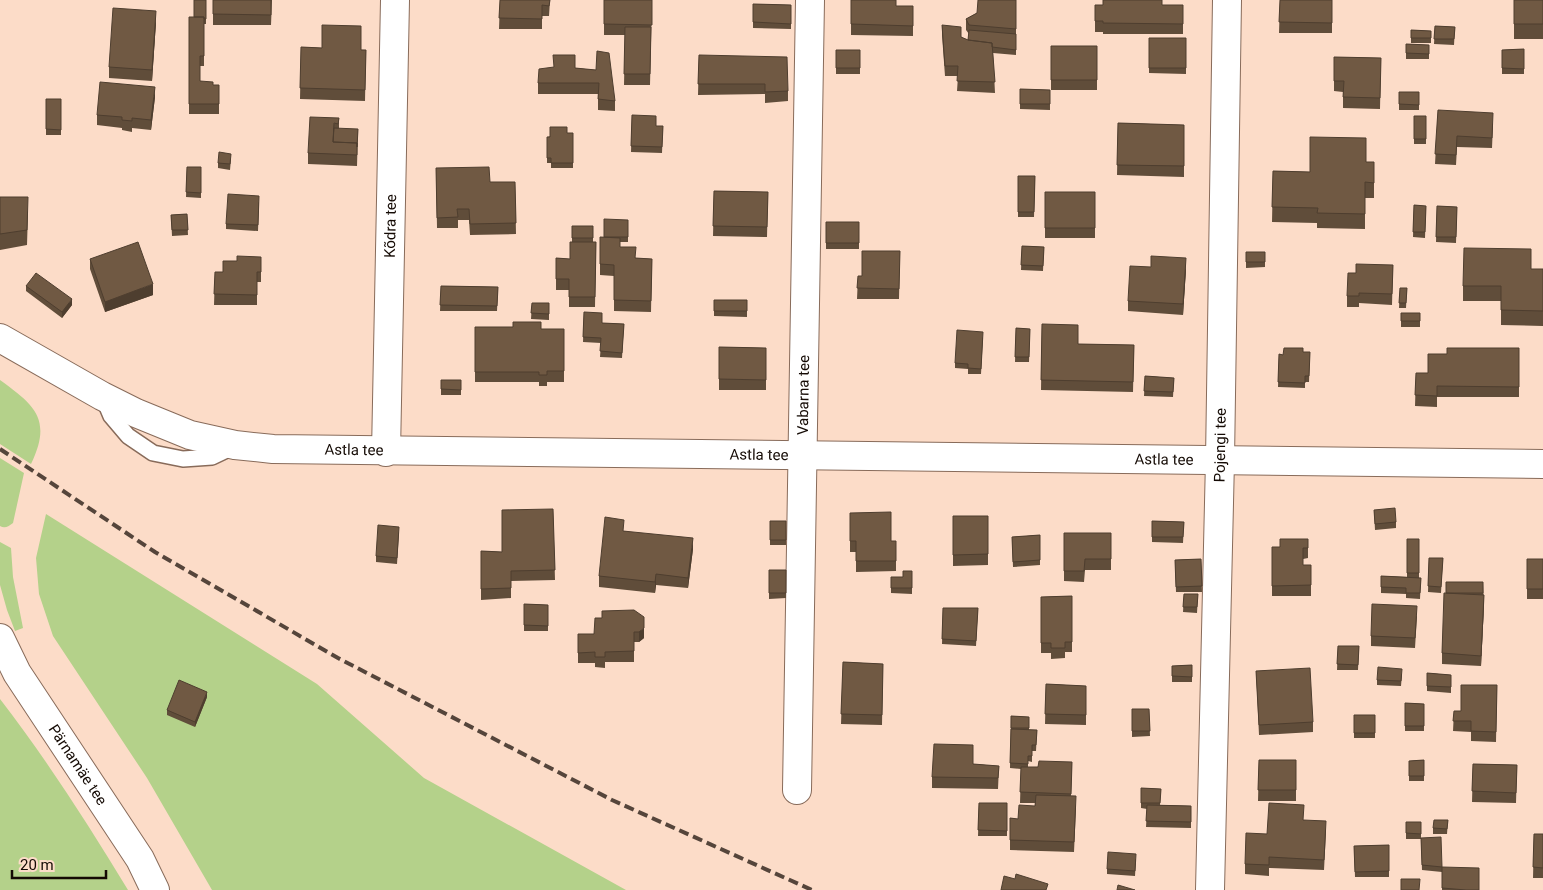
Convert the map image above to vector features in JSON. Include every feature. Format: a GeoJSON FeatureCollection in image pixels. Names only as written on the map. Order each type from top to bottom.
{"type":"FeatureCollection","features":[{"type":"Feature","properties":{"kind":"street","name":"Kõdra tee"},"geometry":{"type":"LineString","coordinates":[[386,452],[395,0]]}},
{"type":"Feature","properties":{"kind":"street","name":"Vabarna tee"},"geometry":{"type":"LineString","coordinates":[[797,790],[810,0]]}},
{"type":"Feature","properties":{"kind":"street","name":"Pojengi tee"},"geometry":{"type":"LineString","coordinates":[[1210,890],[1228,0]]}},
{"type":"Feature","properties":{"kind":"street","name":"Astla tee"},"geometry":{"type":"LineString","coordinates":[[0,338],[102,396],[190,436],[235,445],[273,449],[386,452],[1543,464]]}},
{"type":"Feature","properties":{"kind":"street","name":"Pärnamäe tee"},"geometry":{"type":"LineString","coordinates":[[0,638],[17,673],[140,859],[155,890]]}},
{"type":"Feature","properties":{"kind":"green space"},"geometry":{"type":"Polygon","coordinates":[[[0,380],[23,398],[37,415],[40,425],[40,436],[31,464],[0,444],[0,380]]]}},
{"type":"Feature","properties":{"kind":"green space"},"geometry":{"type":"Polygon","coordinates":[[[0,458],[24,473],[13,523],[5,527],[0,526],[0,458]]]}},
{"type":"Feature","properties":{"kind":"green space"},"geometry":{"type":"Polygon","coordinates":[[[46,514],[317,684],[424,778],[626,890],[212,890],[147,778],[53,636],[39,594],[36,558],[46,514]]]}},
{"type":"Feature","properties":{"kind":"green space"},"geometry":{"type":"Polygon","coordinates":[[[0,542],[11,548],[13,577],[23,628],[15,631],[0,585],[0,542]]]}},
{"type":"Feature","properties":{"kind":"green space"},"geometry":{"type":"Polygon","coordinates":[[[0,699],[67,793],[128,890],[0,890],[0,699]]]}},
{"type":"Feature","properties":{"kind":"building"},"geometry":{"type":"Polygon","coordinates":[[[194,0],[206,0],[206,19],[204,17],[194,17],[194,0]]]}},
{"type":"Feature","properties":{"kind":"building"},"geometry":{"type":"Polygon","coordinates":[[[213,0],[271,0],[271,15],[213,14],[213,0]]]}},
{"type":"Feature","properties":{"kind":"building"},"geometry":{"type":"Polygon","coordinates":[[[500,0],[550,0],[549,6],[542,5],[542,19],[499,18],[500,0]]]}},
{"type":"Feature","properties":{"kind":"building"},"geometry":{"type":"Polygon","coordinates":[[[604,0],[652,0],[652,25],[604,24],[604,0]]]}},
{"type":"Feature","properties":{"kind":"building"},"geometry":{"type":"Polygon","coordinates":[[[851,0],[896,0],[896,6],[913,6],[913,26],[851,24],[851,0]]]}},
{"type":"Feature","properties":{"kind":"building"},"geometry":{"type":"Polygon","coordinates":[[[978,0],[1016,0],[1016,29],[969,25],[966,19],[977,13],[978,0]]]}},
{"type":"Feature","properties":{"kind":"building"},"geometry":{"type":"Polygon","coordinates":[[[1103,0],[1162,0],[1162,5],[1183,5],[1183,24],[1103,23],[1103,21],[1095,21],[1095,5],[1103,5],[1103,0]]]}},
{"type":"Feature","properties":{"kind":"building"},"geometry":{"type":"Polygon","coordinates":[[[1280,0],[1332,0],[1332,23],[1279,22],[1280,0]]]}},
{"type":"Feature","properties":{"kind":"building"},"geometry":{"type":"Polygon","coordinates":[[[1514,0],[1543,0],[1543,24],[1514,24],[1514,0]]]}},
{"type":"Feature","properties":{"kind":"building"},"geometry":{"type":"Polygon","coordinates":[[[753,4],[791,5],[791,24],[753,22],[753,4]]]}},
{"type":"Feature","properties":{"kind":"building"},"geometry":{"type":"Polygon","coordinates":[[[113,8],[156,11],[152,70],[109,67],[113,8]]]}},
{"type":"Feature","properties":{"kind":"building"},"geometry":{"type":"Polygon","coordinates":[[[189,17],[204,17],[204,56],[200,56],[200,81],[213,82],[213,85],[219,85],[219,104],[189,104],[189,17]]]}},
{"type":"Feature","properties":{"kind":"building"},"geometry":{"type":"Polygon","coordinates":[[[322,25],[361,26],[361,50],[366,50],[365,90],[300,88],[301,47],[322,48],[322,25]]]}},
{"type":"Feature","properties":{"kind":"building"},"geometry":{"type":"Polygon","coordinates":[[[942,25],[961,27],[961,37],[968,40],[992,43],[995,82],[957,81],[958,66],[945,66],[942,25]]]}},
{"type":"Feature","properties":{"kind":"building"},"geometry":{"type":"Polygon","coordinates":[[[1435,26],[1455,27],[1454,39],[1434,39],[1435,26]]]}},
{"type":"Feature","properties":{"kind":"building"},"geometry":{"type":"Polygon","coordinates":[[[625,27],[651,27],[650,74],[624,74],[625,27]]]}},
{"type":"Feature","properties":{"kind":"building"},"geometry":{"type":"Polygon","coordinates":[[[969,30],[1016,34],[1016,50],[992,47],[992,43],[968,40],[969,30]]]}},
{"type":"Feature","properties":{"kind":"building"},"geometry":{"type":"Polygon","coordinates":[[[1411,30],[1431,31],[1431,38],[1411,38],[1411,30]]]}},
{"type":"Feature","properties":{"kind":"building"},"geometry":{"type":"Polygon","coordinates":[[[1149,38],[1186,38],[1186,68],[1149,68],[1149,38]]]}},
{"type":"Feature","properties":{"kind":"building"},"geometry":{"type":"Polygon","coordinates":[[[1406,44],[1429,45],[1429,54],[1406,53],[1406,44]]]}},
{"type":"Feature","properties":{"kind":"building"},"geometry":{"type":"Polygon","coordinates":[[[1051,46],[1097,46],[1097,80],[1051,80],[1051,46]]]}},
{"type":"Feature","properties":{"kind":"building"},"geometry":{"type":"Polygon","coordinates":[[[1524,49],[1524,69],[1502,68],[1502,50],[1524,49]]]}},
{"type":"Feature","properties":{"kind":"building"},"geometry":{"type":"Polygon","coordinates":[[[836,50],[860,50],[860,68],[836,68],[836,50]]]}},
{"type":"Feature","properties":{"kind":"building"},"geometry":{"type":"Polygon","coordinates":[[[597,51],[609,53],[615,101],[598,99],[599,83],[538,83],[539,69],[554,67],[553,55],[575,55],[575,68],[596,70],[597,51]]]}},
{"type":"Feature","properties":{"kind":"building"},"geometry":{"type":"Polygon","coordinates":[[[699,55],[787,57],[788,91],[765,92],[765,84],[698,84],[699,55]]]}},
{"type":"Feature","properties":{"kind":"building"},"geometry":{"type":"Polygon","coordinates":[[[1334,57],[1381,58],[1380,98],[1343,97],[1344,81],[1334,81],[1334,57]]]}},
{"type":"Feature","properties":{"kind":"building"},"geometry":{"type":"Polygon","coordinates":[[[100,82],[155,87],[151,120],[132,118],[132,121],[122,120],[122,117],[97,115],[100,82]]]}},
{"type":"Feature","properties":{"kind":"building"},"geometry":{"type":"Polygon","coordinates":[[[1020,89],[1050,90],[1050,104],[1020,104],[1020,89]]]}},
{"type":"Feature","properties":{"kind":"building"},"geometry":{"type":"Polygon","coordinates":[[[1399,92],[1419,92],[1419,105],[1399,104],[1399,92]]]}},
{"type":"Feature","properties":{"kind":"building"},"geometry":{"type":"Polygon","coordinates":[[[46,99],[61,99],[61,130],[46,129],[46,99]]]}},
{"type":"Feature","properties":{"kind":"building"},"geometry":{"type":"Polygon","coordinates":[[[1438,110],[1493,113],[1492,138],[1457,136],[1456,155],[1435,154],[1438,110]]]}},
{"type":"Feature","properties":{"kind":"building"},"geometry":{"type":"Polygon","coordinates":[[[632,115],[656,116],[656,126],[663,126],[662,147],[631,146],[632,115]]]}},
{"type":"Feature","properties":{"kind":"building"},"geometry":{"type":"Polygon","coordinates":[[[1414,116],[1426,116],[1426,139],[1414,139],[1414,116]]]}},
{"type":"Feature","properties":{"kind":"building"},"geometry":{"type":"Polygon","coordinates":[[[310,117],[339,118],[338,124],[334,123],[333,142],[357,143],[357,155],[308,153],[310,117]]]}},
{"type":"Feature","properties":{"kind":"building"},"geometry":{"type":"Polygon","coordinates":[[[1118,123],[1184,125],[1184,166],[1117,165],[1118,123]]]}},
{"type":"Feature","properties":{"kind":"building"},"geometry":{"type":"Polygon","coordinates":[[[550,127],[567,127],[567,133],[573,133],[573,163],[551,163],[551,158],[547,158],[547,137],[550,137],[550,127]]]}},
{"type":"Feature","properties":{"kind":"building"},"geometry":{"type":"Polygon","coordinates":[[[334,128],[358,129],[357,147],[357,143],[333,142],[334,128]]]}},
{"type":"Feature","properties":{"kind":"building"},"geometry":{"type":"Polygon","coordinates":[[[1310,137],[1366,138],[1366,162],[1374,162],[1374,183],[1365,182],[1365,214],[1317,213],[1318,208],[1272,207],[1273,171],[1310,172],[1310,137]]]}},
{"type":"Feature","properties":{"kind":"building"},"geometry":{"type":"Polygon","coordinates":[[[219,152],[231,154],[230,164],[218,163],[219,152]]]}},
{"type":"Feature","properties":{"kind":"building"},"geometry":{"type":"Polygon","coordinates":[[[187,167],[201,167],[201,193],[186,192],[187,167]]]}},
{"type":"Feature","properties":{"kind":"building"},"geometry":{"type":"Polygon","coordinates":[[[489,167],[490,182],[515,182],[516,223],[470,224],[469,209],[457,209],[458,217],[437,218],[436,168],[489,167]]]}},
{"type":"Feature","properties":{"kind":"building"},"geometry":{"type":"Polygon","coordinates":[[[1018,176],[1035,176],[1034,212],[1018,212],[1018,176]]]}},
{"type":"Feature","properties":{"kind":"building"},"geometry":{"type":"Polygon","coordinates":[[[714,191],[768,192],[767,227],[713,226],[714,191]]]}},
{"type":"Feature","properties":{"kind":"building"},"geometry":{"type":"Polygon","coordinates":[[[1045,192],[1095,192],[1095,228],[1045,228],[1045,192]]]}},
{"type":"Feature","properties":{"kind":"building"},"geometry":{"type":"Polygon","coordinates":[[[228,194],[259,196],[258,225],[226,224],[228,194]]]}},
{"type":"Feature","properties":{"kind":"building"},"geometry":{"type":"Polygon","coordinates":[[[0,197],[28,197],[27,230],[0,234],[0,197]]]}},
{"type":"Feature","properties":{"kind":"building"},"geometry":{"type":"Polygon","coordinates":[[[1414,205],[1426,206],[1425,232],[1413,232],[1414,205]]]}},
{"type":"Feature","properties":{"kind":"building"},"geometry":{"type":"Polygon","coordinates":[[[1437,206],[1457,207],[1456,237],[1436,237],[1437,206]]]}},
{"type":"Feature","properties":{"kind":"building"},"geometry":{"type":"Polygon","coordinates":[[[187,214],[188,230],[172,230],[171,215],[187,214]]]}},
{"type":"Feature","properties":{"kind":"building"},"geometry":{"type":"Polygon","coordinates":[[[604,219],[628,220],[628,237],[604,237],[604,219]]]}},
{"type":"Feature","properties":{"kind":"building"},"geometry":{"type":"Polygon","coordinates":[[[826,222],[859,222],[859,243],[826,243],[826,222]]]}},
{"type":"Feature","properties":{"kind":"building"},"geometry":{"type":"Polygon","coordinates":[[[572,226],[593,226],[593,238],[572,238],[572,226]]]}},
{"type":"Feature","properties":{"kind":"building"},"geometry":{"type":"Polygon","coordinates":[[[600,237],[620,238],[620,247],[636,247],[635,258],[652,259],[651,301],[614,300],[614,265],[600,264],[600,237]]]}},
{"type":"Feature","properties":{"kind":"building"},"geometry":{"type":"Polygon","coordinates":[[[138,242],[153,284],[105,302],[90,259],[138,242]]]}},
{"type":"Feature","properties":{"kind":"building"},"geometry":{"type":"Polygon","coordinates":[[[570,242],[596,242],[595,297],[569,297],[569,279],[556,279],[556,258],[570,259],[570,242]]]}},
{"type":"Feature","properties":{"kind":"building"},"geometry":{"type":"Polygon","coordinates":[[[1022,246],[1044,247],[1043,266],[1021,265],[1022,246]]]}},
{"type":"Feature","properties":{"kind":"building"},"geometry":{"type":"Polygon","coordinates":[[[1464,248],[1531,249],[1531,269],[1543,269],[1543,311],[1501,310],[1501,286],[1463,286],[1464,248]]]}},
{"type":"Feature","properties":{"kind":"building"},"geometry":{"type":"Polygon","coordinates":[[[862,251],[900,251],[899,289],[857,288],[858,276],[862,276],[862,251]]]}},
{"type":"Feature","properties":{"kind":"building"},"geometry":{"type":"Polygon","coordinates":[[[1246,252],[1265,252],[1265,262],[1246,262],[1246,252]]]}},
{"type":"Feature","properties":{"kind":"building"},"geometry":{"type":"Polygon","coordinates":[[[237,256],[261,257],[261,272],[257,272],[257,295],[214,294],[215,272],[223,272],[223,261],[237,261],[237,256]]]}},
{"type":"Feature","properties":{"kind":"building"},"geometry":{"type":"Polygon","coordinates":[[[1151,256],[1186,258],[1183,304],[1128,301],[1130,266],[1151,267],[1151,256]]]}},
{"type":"Feature","properties":{"kind":"building"},"geometry":{"type":"Polygon","coordinates":[[[1356,264],[1393,265],[1392,294],[1359,293],[1359,296],[1347,296],[1348,273],[1356,273],[1356,264]]]}},
{"type":"Feature","properties":{"kind":"building"},"geometry":{"type":"Polygon","coordinates":[[[36,273],[72,299],[62,312],[26,286],[36,273]]]}},
{"type":"Feature","properties":{"kind":"building"},"geometry":{"type":"Polygon","coordinates":[[[441,286],[498,287],[497,306],[440,305],[441,286]]]}},
{"type":"Feature","properties":{"kind":"building"},"geometry":{"type":"Polygon","coordinates":[[[1400,288],[1407,288],[1406,303],[1399,303],[1400,288]]]}},
{"type":"Feature","properties":{"kind":"building"},"geometry":{"type":"Polygon","coordinates":[[[714,300],[747,300],[747,311],[714,311],[714,300]]]}},
{"type":"Feature","properties":{"kind":"building"},"geometry":{"type":"Polygon","coordinates":[[[532,303],[549,303],[549,314],[531,313],[532,303]]]}},
{"type":"Feature","properties":{"kind":"building"},"geometry":{"type":"Polygon","coordinates":[[[584,312],[602,313],[602,323],[624,324],[622,353],[600,351],[601,338],[583,337],[584,312]]]}},
{"type":"Feature","properties":{"kind":"building"},"geometry":{"type":"Polygon","coordinates":[[[1401,313],[1420,313],[1420,321],[1401,321],[1401,313]]]}},
{"type":"Feature","properties":{"kind":"building"},"geometry":{"type":"Polygon","coordinates":[[[513,322],[541,322],[541,329],[564,329],[564,371],[547,371],[547,375],[539,375],[539,372],[475,372],[475,327],[513,327],[513,322]]]}},
{"type":"Feature","properties":{"kind":"building"},"geometry":{"type":"Polygon","coordinates":[[[1042,324],[1078,325],[1078,344],[1134,345],[1133,382],[1041,380],[1042,324]]]}},
{"type":"Feature","properties":{"kind":"building"},"geometry":{"type":"Polygon","coordinates":[[[1016,328],[1030,329],[1029,357],[1015,357],[1016,328]]]}},
{"type":"Feature","properties":{"kind":"building"},"geometry":{"type":"Polygon","coordinates":[[[957,330],[983,332],[981,369],[968,368],[968,364],[955,363],[957,330]]]}},
{"type":"Feature","properties":{"kind":"building"},"geometry":{"type":"Polygon","coordinates":[[[719,347],[766,348],[766,380],[719,379],[719,347]]]}},
{"type":"Feature","properties":{"kind":"building"},"geometry":{"type":"Polygon","coordinates":[[[1284,348],[1303,348],[1303,352],[1310,352],[1309,376],[1305,376],[1305,383],[1278,382],[1279,354],[1283,355],[1284,348]]]}},
{"type":"Feature","properties":{"kind":"building"},"geometry":{"type":"Polygon","coordinates":[[[1447,348],[1519,348],[1519,387],[1437,386],[1437,396],[1415,395],[1416,373],[1428,373],[1428,354],[1447,354],[1447,348]]]}},
{"type":"Feature","properties":{"kind":"building"},"geometry":{"type":"Polygon","coordinates":[[[1145,376],[1174,378],[1173,392],[1144,391],[1145,376]]]}},
{"type":"Feature","properties":{"kind":"building"},"geometry":{"type":"Polygon","coordinates":[[[441,380],[461,380],[461,390],[441,389],[441,380]]]}},
{"type":"Feature","properties":{"kind":"building"},"geometry":{"type":"Polygon","coordinates":[[[1395,508],[1396,522],[1375,524],[1374,510],[1395,508]]]}},
{"type":"Feature","properties":{"kind":"building"},"geometry":{"type":"Polygon","coordinates":[[[553,509],[555,570],[511,571],[511,588],[481,589],[481,551],[502,552],[502,510],[553,509]]]}},
{"type":"Feature","properties":{"kind":"building"},"geometry":{"type":"Polygon","coordinates":[[[891,512],[891,541],[896,541],[896,561],[856,561],[856,541],[850,541],[850,513],[891,512]]]}},
{"type":"Feature","properties":{"kind":"building"},"geometry":{"type":"Polygon","coordinates":[[[953,516],[988,516],[988,554],[953,555],[953,516]]]}},
{"type":"Feature","properties":{"kind":"building"},"geometry":{"type":"Polygon","coordinates":[[[605,517],[624,520],[623,531],[693,538],[688,578],[656,574],[655,582],[599,576],[605,517]]]}},
{"type":"Feature","properties":{"kind":"building"},"geometry":{"type":"Polygon","coordinates":[[[770,521],[786,521],[786,540],[770,540],[770,521]]]}},
{"type":"Feature","properties":{"kind":"building"},"geometry":{"type":"Polygon","coordinates":[[[1152,521],[1184,522],[1183,537],[1152,537],[1152,521]]]}},
{"type":"Feature","properties":{"kind":"building"},"geometry":{"type":"Polygon","coordinates":[[[378,525],[399,527],[397,558],[376,556],[378,525]]]}},
{"type":"Feature","properties":{"kind":"building"},"geometry":{"type":"Polygon","coordinates":[[[1064,533],[1111,533],[1111,559],[1085,559],[1084,571],[1064,571],[1064,533]]]}},
{"type":"Feature","properties":{"kind":"building"},"geometry":{"type":"Polygon","coordinates":[[[1040,535],[1040,560],[1013,562],[1012,537],[1040,535]]]}},
{"type":"Feature","properties":{"kind":"building"},"geometry":{"type":"Polygon","coordinates":[[[1280,539],[1308,539],[1308,548],[1303,548],[1303,565],[1311,565],[1311,585],[1272,586],[1272,547],[1280,547],[1280,539]]]}},
{"type":"Feature","properties":{"kind":"building"},"geometry":{"type":"Polygon","coordinates":[[[1407,539],[1419,539],[1419,573],[1407,573],[1407,539]]]}},
{"type":"Feature","properties":{"kind":"building"},"geometry":{"type":"Polygon","coordinates":[[[1429,558],[1443,558],[1441,587],[1428,586],[1429,558]]]}},
{"type":"Feature","properties":{"kind":"building"},"geometry":{"type":"Polygon","coordinates":[[[1201,559],[1202,586],[1176,587],[1175,560],[1201,559]]]}},
{"type":"Feature","properties":{"kind":"building"},"geometry":{"type":"Polygon","coordinates":[[[1527,559],[1543,559],[1543,589],[1527,589],[1527,559]]]}},
{"type":"Feature","properties":{"kind":"building"},"geometry":{"type":"Polygon","coordinates":[[[769,570],[786,570],[786,593],[769,593],[769,570]]]}},
{"type":"Feature","properties":{"kind":"building"},"geometry":{"type":"Polygon","coordinates":[[[903,571],[912,571],[912,588],[891,588],[891,577],[903,577],[903,571]]]}},
{"type":"Feature","properties":{"kind":"building"},"geometry":{"type":"Polygon","coordinates":[[[1381,576],[1421,578],[1420,593],[1406,593],[1406,588],[1381,587],[1381,576]]]}},
{"type":"Feature","properties":{"kind":"building"},"geometry":{"type":"Polygon","coordinates":[[[1446,582],[1483,582],[1483,593],[1446,593],[1446,582]]]}},
{"type":"Feature","properties":{"kind":"building"},"geometry":{"type":"Polygon","coordinates":[[[1444,593],[1484,595],[1481,656],[1442,653],[1444,593]]]}},
{"type":"Feature","properties":{"kind":"building"},"geometry":{"type":"Polygon","coordinates":[[[1184,594],[1198,594],[1197,607],[1183,607],[1184,594]]]}},
{"type":"Feature","properties":{"kind":"building"},"geometry":{"type":"Polygon","coordinates":[[[1072,596],[1072,642],[1065,642],[1065,648],[1051,648],[1051,643],[1041,643],[1041,597],[1072,596]]]}},
{"type":"Feature","properties":{"kind":"building"},"geometry":{"type":"Polygon","coordinates":[[[524,604],[548,605],[548,626],[524,625],[524,604]]]}},
{"type":"Feature","properties":{"kind":"building"},"geometry":{"type":"Polygon","coordinates":[[[1372,604],[1417,606],[1415,638],[1371,636],[1372,604]]]}},
{"type":"Feature","properties":{"kind":"building"},"geometry":{"type":"Polygon","coordinates":[[[943,608],[978,608],[976,641],[942,639],[943,608]]]}},
{"type":"Feature","properties":{"kind":"building"},"geometry":{"type":"Polygon","coordinates":[[[634,610],[644,617],[644,628],[639,632],[634,632],[634,651],[605,652],[605,657],[595,657],[595,652],[578,653],[578,634],[594,634],[595,618],[602,618],[602,611],[634,610]]]}},
{"type":"Feature","properties":{"kind":"building"},"geometry":{"type":"Polygon","coordinates":[[[1338,646],[1359,646],[1358,665],[1337,664],[1338,646]]]}},
{"type":"Feature","properties":{"kind":"building"},"geometry":{"type":"Polygon","coordinates":[[[843,662],[883,664],[882,715],[841,714],[843,662]]]}},
{"type":"Feature","properties":{"kind":"building"},"geometry":{"type":"Polygon","coordinates":[[[1192,665],[1192,677],[1172,676],[1172,666],[1192,665]]]}},
{"type":"Feature","properties":{"kind":"building"},"geometry":{"type":"Polygon","coordinates":[[[1378,667],[1402,669],[1401,681],[1377,680],[1378,667]]]}},
{"type":"Feature","properties":{"kind":"building"},"geometry":{"type":"Polygon","coordinates":[[[1310,668],[1313,722],[1259,725],[1256,671],[1310,668]]]}},
{"type":"Feature","properties":{"kind":"building"},"geometry":{"type":"Polygon","coordinates":[[[1427,673],[1451,675],[1451,687],[1427,686],[1427,673]]]}},
{"type":"Feature","properties":{"kind":"building"},"geometry":{"type":"Polygon","coordinates":[[[179,680],[207,692],[195,722],[167,710],[179,680]]]}},
{"type":"Feature","properties":{"kind":"building"},"geometry":{"type":"Polygon","coordinates":[[[1046,684],[1086,686],[1086,715],[1045,714],[1046,684]]]}},
{"type":"Feature","properties":{"kind":"building"},"geometry":{"type":"Polygon","coordinates":[[[1461,685],[1497,685],[1496,732],[1471,731],[1471,721],[1453,721],[1454,711],[1461,711],[1461,685]]]}},
{"type":"Feature","properties":{"kind":"building"},"geometry":{"type":"Polygon","coordinates":[[[1405,703],[1424,704],[1424,726],[1405,726],[1405,703]]]}},
{"type":"Feature","properties":{"kind":"building"},"geometry":{"type":"Polygon","coordinates":[[[1132,709],[1149,709],[1150,731],[1132,731],[1132,709]]]}},
{"type":"Feature","properties":{"kind":"building"},"geometry":{"type":"Polygon","coordinates":[[[1354,715],[1375,715],[1375,733],[1354,733],[1354,715]]]}},
{"type":"Feature","properties":{"kind":"building"},"geometry":{"type":"Polygon","coordinates":[[[1011,716],[1029,717],[1029,728],[1011,728],[1011,716]]]}},
{"type":"Feature","properties":{"kind":"building"},"geometry":{"type":"Polygon","coordinates":[[[1011,729],[1037,730],[1036,745],[1032,745],[1032,756],[1028,756],[1028,764],[1010,763],[1011,729]]]}},
{"type":"Feature","properties":{"kind":"building"},"geometry":{"type":"Polygon","coordinates":[[[934,744],[973,745],[973,764],[999,766],[998,778],[932,777],[934,744]]]}},
{"type":"Feature","properties":{"kind":"building"},"geometry":{"type":"Polygon","coordinates":[[[1259,760],[1296,760],[1296,790],[1258,790],[1259,760]]]}},
{"type":"Feature","properties":{"kind":"building"},"geometry":{"type":"Polygon","coordinates":[[[1424,760],[1424,776],[1409,776],[1409,761],[1424,760]]]}},
{"type":"Feature","properties":{"kind":"building"},"geometry":{"type":"Polygon","coordinates":[[[1039,761],[1072,762],[1071,794],[1020,792],[1021,767],[1038,767],[1039,761]]]}},
{"type":"Feature","properties":{"kind":"building"},"geometry":{"type":"Polygon","coordinates":[[[1473,764],[1517,765],[1516,793],[1472,791],[1473,764]]]}},
{"type":"Feature","properties":{"kind":"building"},"geometry":{"type":"Polygon","coordinates":[[[1141,788],[1161,789],[1160,803],[1141,803],[1141,788]]]}},
{"type":"Feature","properties":{"kind":"building"},"geometry":{"type":"Polygon","coordinates":[[[1036,795],[1076,796],[1074,842],[1010,840],[1010,818],[1018,819],[1019,805],[1035,806],[1036,795]]]}},
{"type":"Feature","properties":{"kind":"building"},"geometry":{"type":"Polygon","coordinates":[[[979,803],[1007,803],[1007,831],[978,830],[979,803]]]}},
{"type":"Feature","properties":{"kind":"building"},"geometry":{"type":"Polygon","coordinates":[[[1269,803],[1304,805],[1303,820],[1326,821],[1324,860],[1269,857],[1269,865],[1245,864],[1246,833],[1267,834],[1269,803]]]}},
{"type":"Feature","properties":{"kind":"building"},"geometry":{"type":"Polygon","coordinates":[[[1147,805],[1191,806],[1191,822],[1146,821],[1147,805]]]}},
{"type":"Feature","properties":{"kind":"building"},"geometry":{"type":"Polygon","coordinates":[[[1434,820],[1448,820],[1447,829],[1433,828],[1434,820]]]}},
{"type":"Feature","properties":{"kind":"building"},"geometry":{"type":"Polygon","coordinates":[[[1406,822],[1421,822],[1421,834],[1406,833],[1406,822]]]}},
{"type":"Feature","properties":{"kind":"building"},"geometry":{"type":"Polygon","coordinates":[[[1534,834],[1543,834],[1543,868],[1533,867],[1534,834]]]}},
{"type":"Feature","properties":{"kind":"building"},"geometry":{"type":"Polygon","coordinates":[[[1441,837],[1442,867],[1422,865],[1421,838],[1441,837]]]}},
{"type":"Feature","properties":{"kind":"building"},"geometry":{"type":"Polygon","coordinates":[[[1389,845],[1389,871],[1355,872],[1354,846],[1389,845]]]}},
{"type":"Feature","properties":{"kind":"building"},"geometry":{"type":"Polygon","coordinates":[[[1108,852],[1136,854],[1135,871],[1107,869],[1108,852]]]}},
{"type":"Feature","properties":{"kind":"building"},"geometry":{"type":"Polygon","coordinates":[[[1442,867],[1479,868],[1479,890],[1442,888],[1442,867]]]}},
{"type":"Feature","properties":{"kind":"building"},"geometry":{"type":"Polygon","coordinates":[[[1016,874],[1048,884],[1046,890],[1001,890],[1004,876],[1015,879],[1016,874]]]}},
{"type":"Feature","properties":{"kind":"building"},"geometry":{"type":"Polygon","coordinates":[[[1401,879],[1420,879],[1419,890],[1401,890],[1401,879]]]}},
{"type":"Feature","properties":{"kind":"building"},"geometry":{"type":"Polygon","coordinates":[[[1118,885],[1135,890],[1117,890],[1118,885]]]}},
{"type":"Feature","properties":{"kind":"railway"},"geometry":{"type":"LineString","coordinates":[[0,449],[155,552],[338,658],[612,800],[812,890]]}}]}
